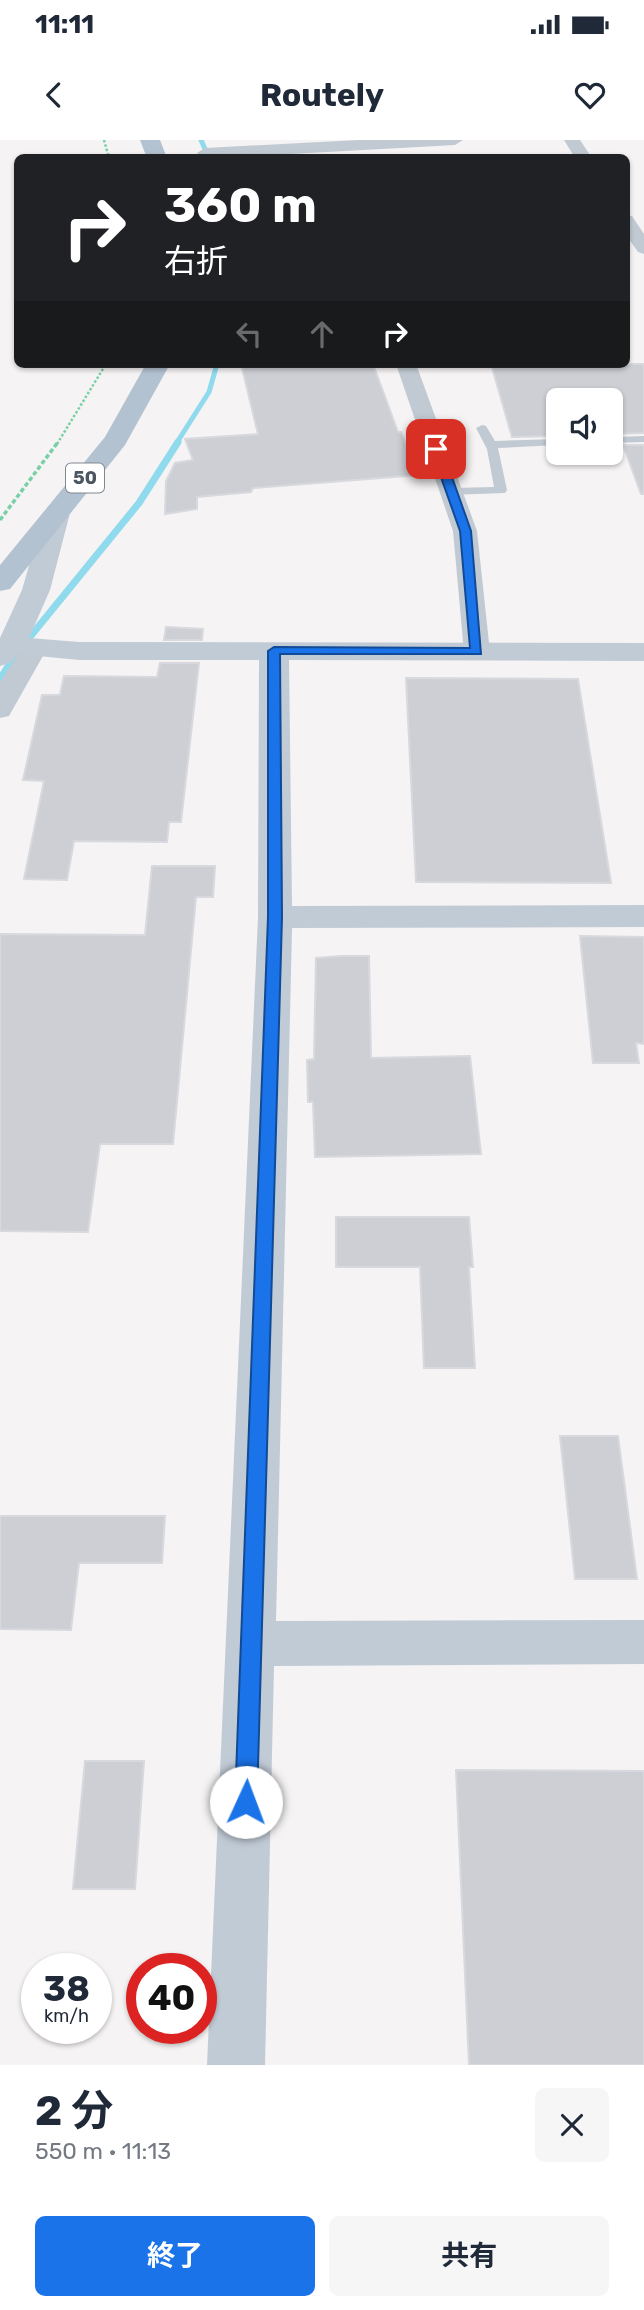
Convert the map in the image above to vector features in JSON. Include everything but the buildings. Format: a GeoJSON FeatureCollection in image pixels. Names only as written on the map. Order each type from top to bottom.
{"type":"FeatureCollection","features":[{"type":"Feature","properties":{"kind":"main road","name":"50"},"geometry":{"type":"LineString","coordinates":[[0,583],[116,440],[156,368]]}},
{"type":"Feature","properties":{"kind":"street"},"geometry":{"type":"LineString","coordinates":[[205,153],[455,140]]}},
{"type":"Feature","properties":{"kind":"street"},"geometry":{"type":"LineString","coordinates":[[630,226],[644,248]]}},
{"type":"Feature","properties":{"kind":"street"},"geometry":{"type":"LineString","coordinates":[[407,368],[465,531],[477,652]]}},
{"type":"Feature","properties":{"kind":"street"},"geometry":{"type":"LineString","coordinates":[[0,710],[9,687],[21,628],[48,550],[57,513]]}},
{"type":"Feature","properties":{"kind":"street"},"geometry":{"type":"LineString","coordinates":[[15,650],[644,652]]}},
{"type":"Feature","properties":{"kind":"street"},"geometry":{"type":"LineString","coordinates":[[236,2065],[275,917],[274,651]]}},
{"type":"Feature","properties":{"kind":"street"},"geometry":{"type":"LineString","coordinates":[[275,917],[644,916]]}},
{"type":"Feature","properties":{"kind":"street"},"geometry":{"type":"LineString","coordinates":[[252,1644],[644,1642]]}},
{"type":"Feature","properties":{"kind":"lane"},"geometry":{"type":"LineString","coordinates":[[452,492],[501,490],[491,445],[482,428]]}},
{"type":"Feature","properties":{"kind":"lane"},"geometry":{"type":"LineString","coordinates":[[623,440],[644,439]]}},
{"type":"Feature","properties":{"kind":"lane"},"geometry":{"type":"LineString","coordinates":[[491,445],[546,443]]}},
{"type":"Feature","properties":{"kind":"path"},"geometry":{"type":"LineString","coordinates":[[0,520],[64,434],[104,368]]}},
{"type":"Feature","properties":{"kind":"waterway"},"geometry":{"type":"LineString","coordinates":[[201,140],[207,154]]}},
{"type":"Feature","properties":{"kind":"waterway"},"geometry":{"type":"LineString","coordinates":[[176,444],[209,392],[216,368]]}},
{"type":"Feature","properties":{"kind":"waterway"},"geometry":{"type":"LineString","coordinates":[[25,643],[139,503],[178,442]]}},
{"type":"Feature","properties":{"kind":"waterway"},"geometry":{"type":"LineString","coordinates":[[0,679],[16,654]]}},
{"type":"Feature","properties":{"kind":"route"},"geometry":{"type":"LineString","coordinates":[[246,1802],[275,917],[274,651],[477,652],[465,531],[436,449]]}}]}
